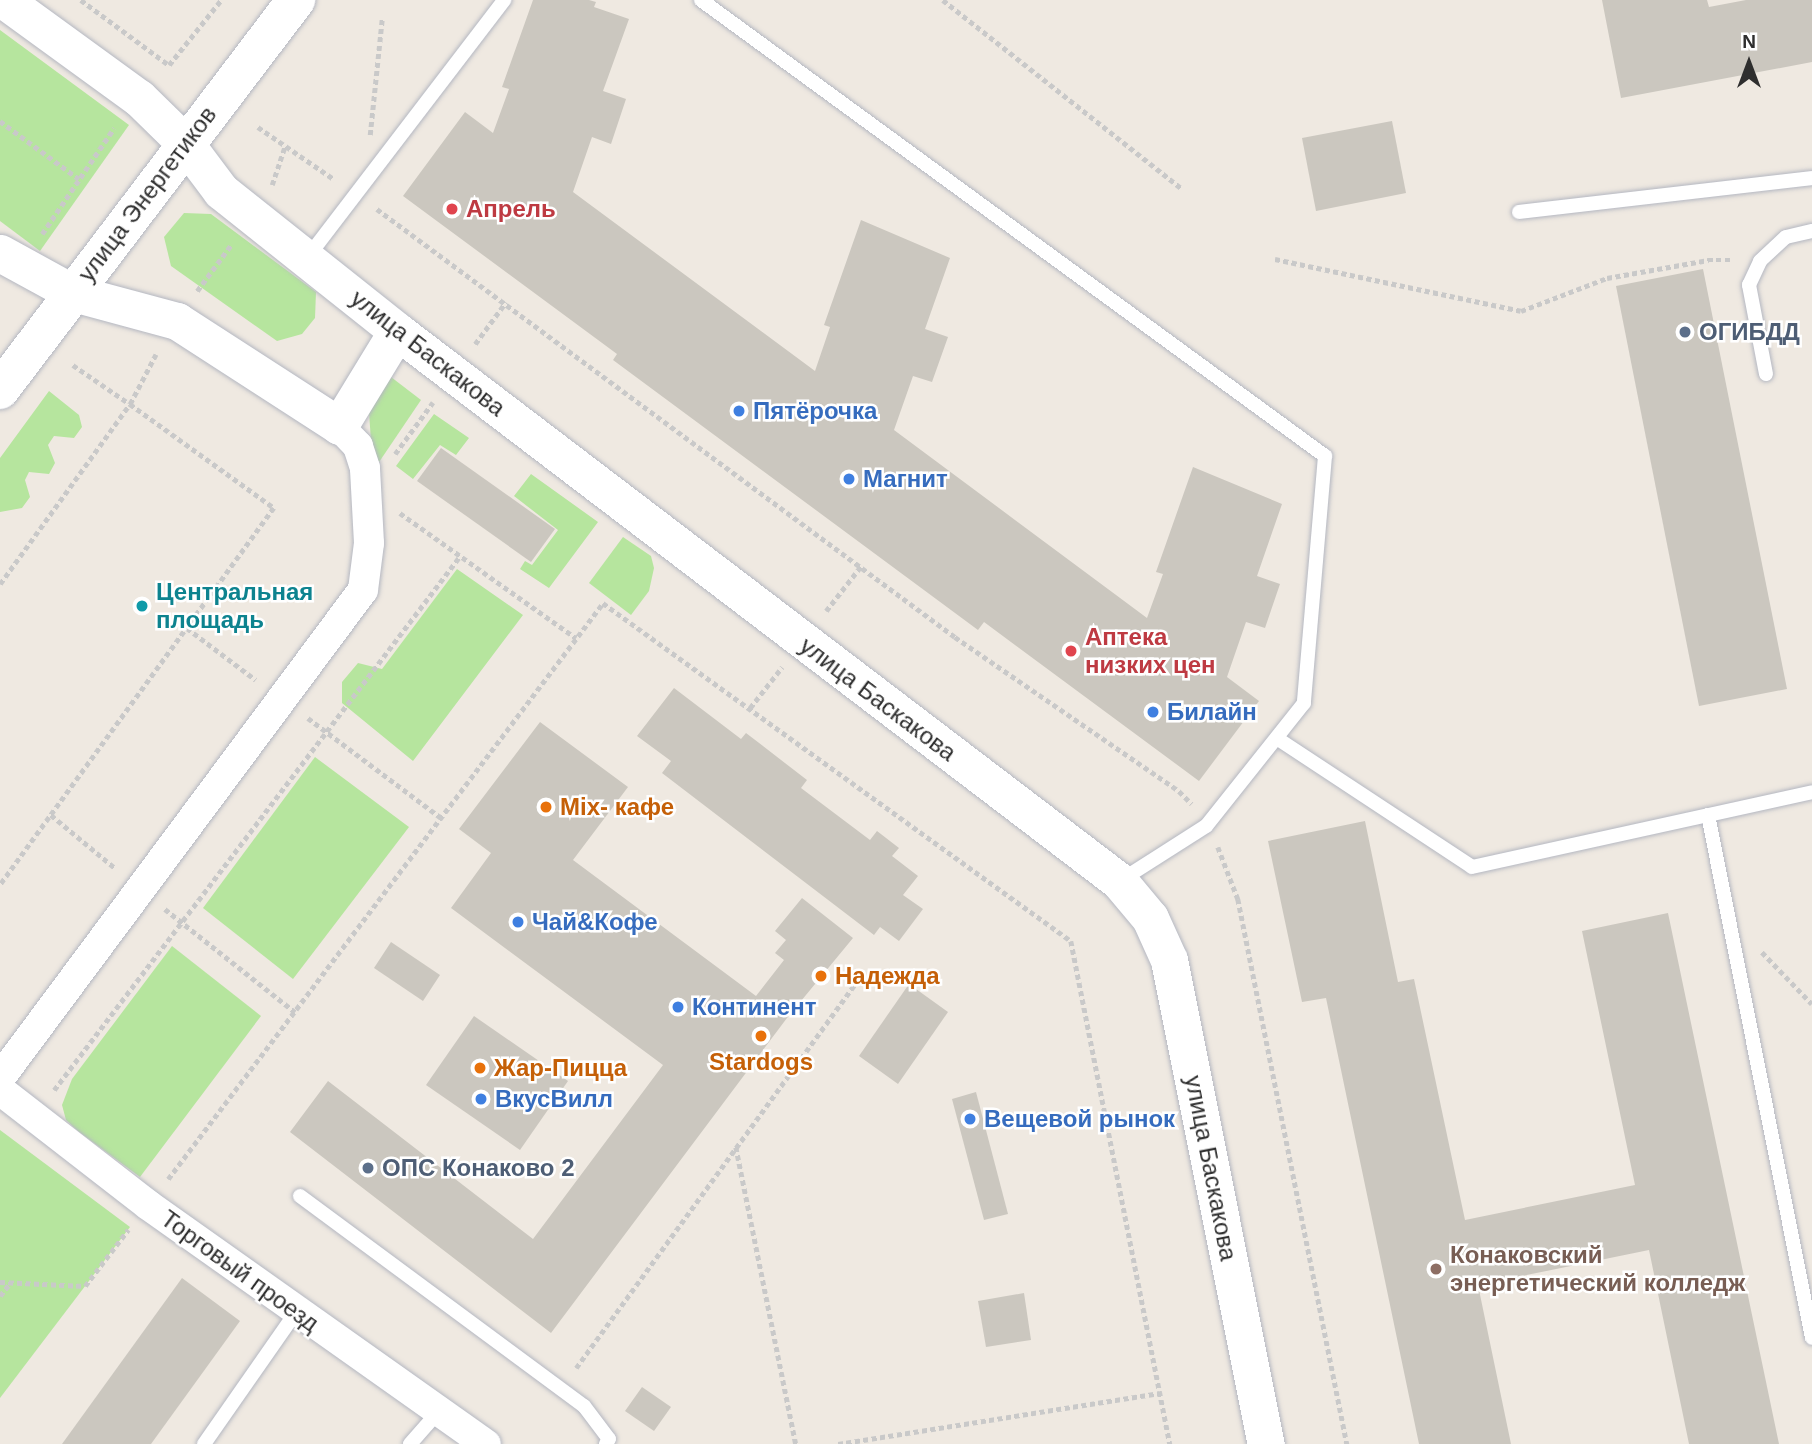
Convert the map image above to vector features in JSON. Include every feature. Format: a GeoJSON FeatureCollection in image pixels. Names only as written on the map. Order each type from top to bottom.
{"type":"FeatureCollection","features":[{"type":"Feature","properties":{"kind":"main road","name":"улица Энергетиков"},"geometry":{"type":"LineString","coordinates":[[0,390],[296,0]]}},
{"type":"Feature","properties":{"kind":"street","name":"улица Баскакова"},"geometry":{"type":"LineString","coordinates":[[4,0],[139,99],[186,142],[221,191],[397,331],[1119,881],[1150,918],[1169,960],[1266,1444]]}},
{"type":"Feature","properties":{"kind":"street"},"geometry":{"type":"LineString","coordinates":[[0,253],[73,293],[177,321],[339,426],[358,446],[365,468],[369,543],[363,590],[0,1078]]}},
{"type":"Feature","properties":{"kind":"street"},"geometry":{"type":"LineString","coordinates":[[339,426],[397,331]]}},
{"type":"Feature","properties":{"kind":"street","name":"Торговый проезд"},"geometry":{"type":"LineString","coordinates":[[0,1090],[148,1205],[486,1444]]}},
{"type":"Feature","properties":{"kind":"lane"},"geometry":{"type":"LineString","coordinates":[[306,259],[504,0]]}},
{"type":"Feature","properties":{"kind":"lane"},"geometry":{"type":"LineString","coordinates":[[701,0],[1325,456],[1304,702],[1278,739],[1206,825],[1119,881]]}},
{"type":"Feature","properties":{"kind":"lane"},"geometry":{"type":"LineString","coordinates":[[1519,212],[1812,178]]}},
{"type":"Feature","properties":{"kind":"lane"},"geometry":{"type":"LineString","coordinates":[[1766,374],[1749,285],[1760,261],[1786,237],[1812,232]]}},
{"type":"Feature","properties":{"kind":"lane"},"geometry":{"type":"LineString","coordinates":[[1278,739],[1472,867],[1812,792]]}},
{"type":"Feature","properties":{"kind":"lane"},"geometry":{"type":"LineString","coordinates":[[1708,815],[1812,1338]]}},
{"type":"Feature","properties":{"kind":"lane"},"geometry":{"type":"LineString","coordinates":[[300,1196],[584,1406],[609,1439],[606,1444]]}},
{"type":"Feature","properties":{"kind":"lane"},"geometry":{"type":"LineString","coordinates":[[204,1444],[296,1312]]}},
{"type":"Feature","properties":{"kind":"lane"},"geometry":{"type":"LineString","coordinates":[[410,1444],[440,1410]]}},
{"type":"Feature","properties":{"kind":"path"},"geometry":{"type":"LineString","coordinates":[[81,0],[169,65],[221,0]]}},
{"type":"Feature","properties":{"kind":"path"},"geometry":{"type":"LineString","coordinates":[[943,0],[1182,189]]}},
{"type":"Feature","properties":{"kind":"path"},"geometry":{"type":"LineString","coordinates":[[382,19],[366,131],[386,152]]}},
{"type":"Feature","properties":{"kind":"path"},"geometry":{"type":"LineString","coordinates":[[0,121],[79,179]]}},
{"type":"Feature","properties":{"kind":"path"},"geometry":{"type":"LineString","coordinates":[[35,243],[114,128]]}},
{"type":"Feature","properties":{"kind":"path"},"geometry":{"type":"LineString","coordinates":[[271,187],[285,146]]}},
{"type":"Feature","properties":{"kind":"path"},"geometry":{"type":"LineString","coordinates":[[197,291],[232,244]]}},
{"type":"Feature","properties":{"kind":"path"},"geometry":{"type":"LineString","coordinates":[[1275,259],[1521,311],[1606,278],[1708,260],[1760,261]]}},
{"type":"Feature","properties":{"kind":"path"},"geometry":{"type":"LineString","coordinates":[[0,584],[130,404],[162,344]]}},
{"type":"Feature","properties":{"kind":"path"},"geometry":{"type":"LineString","coordinates":[[0,885],[274,508],[73,365]]}},
{"type":"Feature","properties":{"kind":"path"},"geometry":{"type":"LineString","coordinates":[[395,509],[576,638]]}},
{"type":"Feature","properties":{"kind":"path"},"geometry":{"type":"LineString","coordinates":[[35,1116],[460,556]]}},
{"type":"Feature","properties":{"kind":"path"},"geometry":{"type":"LineString","coordinates":[[0,1282],[85,1286],[603,603],[1071,941],[1170,1444]]}},
{"type":"Feature","properties":{"kind":"path"},"geometry":{"type":"LineString","coordinates":[[187,628],[441,818]]}},
{"type":"Feature","properties":{"kind":"path"},"geometry":{"type":"LineString","coordinates":[[51,815],[295,1012]]}},
{"type":"Feature","properties":{"kind":"path"},"geometry":{"type":"LineString","coordinates":[[1729,917],[1812,1004]]}},
{"type":"Feature","properties":{"kind":"path"},"geometry":{"type":"LineString","coordinates":[[561,1388],[864,972]]}},
{"type":"Feature","properties":{"kind":"path"},"geometry":{"type":"LineString","coordinates":[[736,1147],[796,1444]]}},
{"type":"Feature","properties":{"kind":"path"},"geometry":{"type":"LineString","coordinates":[[0,1296],[11,1282]]}},
{"type":"Feature","properties":{"kind":"path"},"geometry":{"type":"LineString","coordinates":[[838,1444],[1160,1393]]}},
{"type":"Feature","properties":{"kind":"green space"},"geometry":{"type":"Polygon","coordinates":[[[0,30],[129,125],[40,251],[0,221],[0,30]]]}},
{"type":"Feature","properties":{"kind":"green space"},"geometry":{"type":"Polygon","coordinates":[[[184,213],[211,214],[316,292],[315,318],[302,334],[277,341],[171,266],[164,237],[184,213]]]}},
{"type":"Feature","properties":{"kind":"green space"},"geometry":{"type":"Polygon","coordinates":[[[391,377],[421,400],[373,471],[368,397],[377,379],[391,377]]]}},
{"type":"Feature","properties":{"kind":"green space"},"geometry":{"type":"Polygon","coordinates":[[[49,391],[79,415],[82,427],[74,438],[54,436],[48,445],[55,463],[49,474],[29,472],[25,480],[30,497],[22,508],[0,512],[0,458],[49,391]]]}},
{"type":"Feature","properties":{"kind":"green space"},"geometry":{"type":"Polygon","coordinates":[[[434,414],[469,438],[456,455],[440,445],[413,479],[396,466],[434,414]]]}},
{"type":"Feature","properties":{"kind":"green space"},"geometry":{"type":"Polygon","coordinates":[[[531,474],[598,522],[549,588],[520,569],[525,561],[532,565],[558,530],[514,496],[531,474]]]}},
{"type":"Feature","properties":{"kind":"green space"},"geometry":{"type":"Polygon","coordinates":[[[623,537],[651,556],[654,568],[649,591],[631,615],[589,583],[623,537]]]}},
{"type":"Feature","properties":{"kind":"green space"},"geometry":{"type":"Polygon","coordinates":[[[457,569],[523,615],[413,761],[342,703],[342,682],[358,663],[382,669],[457,569]]]}},
{"type":"Feature","properties":{"kind":"green space"},"geometry":{"type":"Polygon","coordinates":[[[315,757],[409,827],[293,979],[203,908],[315,757]]]}},
{"type":"Feature","properties":{"kind":"green space"},"geometry":{"type":"Polygon","coordinates":[[[172,946],[261,1016],[140,1177],[66,1120],[62,1105],[72,1079],[172,946]]]}},
{"type":"Feature","properties":{"kind":"green space"},"geometry":{"type":"Polygon","coordinates":[[[0,1130],[130,1227],[0,1398],[0,1130]]]}},
{"type":"Feature","properties":{"kind":"building"},"geometry":{"type":"Polygon","coordinates":[[[533,0],[589,0],[596,2],[594,7],[629,19],[603,91],[626,99],[611,144],[592,137],[573,192],[815,371],[830,327],[824,325],[861,220],[950,258],[925,329],[948,337],[932,382],[913,376],[894,430],[1147,618],[1163,574],[1156,572],[1193,467],[1282,504],[1257,576],[1280,584],[1265,628],[1246,622],[1227,677],[1259,701],[1199,781],[984,622],[978,630],[613,360],[617,354],[403,196],[465,112],[493,133],[509,89],[502,87],[533,0]]]}},
{"type":"Feature","properties":{"kind":"building"},"geometry":{"type":"Polygon","coordinates":[[[1602,0],[1707,0],[1709,7],[1746,0],[1812,0],[1812,62],[1621,98],[1602,0]]]}},
{"type":"Feature","properties":{"kind":"building"},"geometry":{"type":"Polygon","coordinates":[[[1392,121],[1406,193],[1316,211],[1302,138],[1392,121]]]}},
{"type":"Feature","properties":{"kind":"building"},"geometry":{"type":"Polygon","coordinates":[[[1703,269],[1787,689],[1699,706],[1616,286],[1703,269]]]}},
{"type":"Feature","properties":{"kind":"building"},"geometry":{"type":"Polygon","coordinates":[[[441,448],[555,529],[531,562],[417,481],[441,448]]]}},
{"type":"Feature","properties":{"kind":"building"},"geometry":{"type":"Polygon","coordinates":[[[674,688],[741,739],[746,733],[807,780],[801,788],[870,840],[877,831],[899,848],[892,856],[918,876],[903,895],[923,909],[899,941],[880,927],[874,935],[662,773],[671,761],[637,736],[674,688]]]}},
{"type":"Feature","properties":{"kind":"building","name":"Континент"},"geometry":{"type":"Polygon","coordinates":[[[540,722],[628,787],[573,860],[756,996],[784,960],[775,953],[786,940],[775,931],[802,898],[853,938],[787,1018],[551,1333],[290,1132],[328,1081],[533,1239],[663,1065],[451,908],[491,853],[459,829],[540,722]]]}},
{"type":"Feature","properties":{"kind":"building"},"geometry":{"type":"Polygon","coordinates":[[[1365,821],[1398,982],[1414,979],[1465,1220],[1635,1185],[1582,931],[1668,913],[1779,1444],[1689,1444],[1649,1250],[1478,1285],[1511,1444],[1419,1444],[1326,998],[1302,1002],[1268,841],[1365,821]]]}},
{"type":"Feature","properties":{"kind":"building"},"geometry":{"type":"Polygon","coordinates":[[[391,942],[440,975],[423,1001],[374,968],[391,942]]]}},
{"type":"Feature","properties":{"kind":"building"},"geometry":{"type":"Polygon","coordinates":[[[909,984],[948,1012],[898,1084],[859,1056],[909,984]]]}},
{"type":"Feature","properties":{"kind":"building"},"geometry":{"type":"Polygon","coordinates":[[[474,1016],[568,1081],[520,1150],[426,1085],[474,1016]]]}},
{"type":"Feature","properties":{"kind":"building"},"geometry":{"type":"Polygon","coordinates":[[[976,1092],[1008,1214],[984,1220],[952,1099],[976,1092]]]}},
{"type":"Feature","properties":{"kind":"building"},"geometry":{"type":"Polygon","coordinates":[[[182,1278],[240,1321],[151,1444],[62,1444],[182,1278]]]}},
{"type":"Feature","properties":{"kind":"building"},"geometry":{"type":"Polygon","coordinates":[[[1024,1293],[1031,1340],[986,1347],[978,1301],[1024,1293]]]}},
{"type":"Feature","properties":{"kind":"building"},"geometry":{"type":"Polygon","coordinates":[[[642,1387],[671,1407],[654,1431],[625,1411],[642,1387]]]}},
{"type":"Feature","properties":{"kind":"place","name":"Апрель"},"geometry":{"type":"Point","coordinates":[452,209]}},
{"type":"Feature","properties":{"kind":"place","name":"ОГИБДД"},"geometry":{"type":"Point","coordinates":[1685,332]}},
{"type":"Feature","properties":{"kind":"place","name":"Пятёрочка"},"geometry":{"type":"Point","coordinates":[739,411]}},
{"type":"Feature","properties":{"kind":"place","name":"Магнит"},"geometry":{"type":"Point","coordinates":[849,479]}},
{"type":"Feature","properties":{"kind":"place","name":"Центральная площадь"},"geometry":{"type":"Point","coordinates":[142,606]}},
{"type":"Feature","properties":{"kind":"place","name":"Аптека низких цен"},"geometry":{"type":"Point","coordinates":[1071,651]}},
{"type":"Feature","properties":{"kind":"place","name":"Билайн"},"geometry":{"type":"Point","coordinates":[1153,712]}},
{"type":"Feature","properties":{"kind":"place","name":"Mix- кафе"},"geometry":{"type":"Point","coordinates":[546,807]}},
{"type":"Feature","properties":{"kind":"place","name":"Чай&Кофе"},"geometry":{"type":"Point","coordinates":[518,922]}},
{"type":"Feature","properties":{"kind":"place","name":"Надежда"},"geometry":{"type":"Point","coordinates":[821,976]}},
{"type":"Feature","properties":{"kind":"place","name":"Континент"},"geometry":{"type":"Point","coordinates":[678,1007]}},
{"type":"Feature","properties":{"kind":"place","name":"Stardogs"},"geometry":{"type":"Point","coordinates":[761,1036]}},
{"type":"Feature","properties":{"kind":"place","name":"Жар-Пицца"},"geometry":{"type":"Point","coordinates":[480,1068]}},
{"type":"Feature","properties":{"kind":"place","name":"ВкусВилл"},"geometry":{"type":"Point","coordinates":[481,1099]}},
{"type":"Feature","properties":{"kind":"place","name":"Вещевой рынок"},"geometry":{"type":"Point","coordinates":[970,1119]}},
{"type":"Feature","properties":{"kind":"place","name":"ОПС Конаково 2"},"geometry":{"type":"Point","coordinates":[368,1168]}},
{"type":"Feature","properties":{"kind":"place","name":"Конаковский энергетический колледж"},"geometry":{"type":"Point","coordinates":[1436,1269]}}]}
